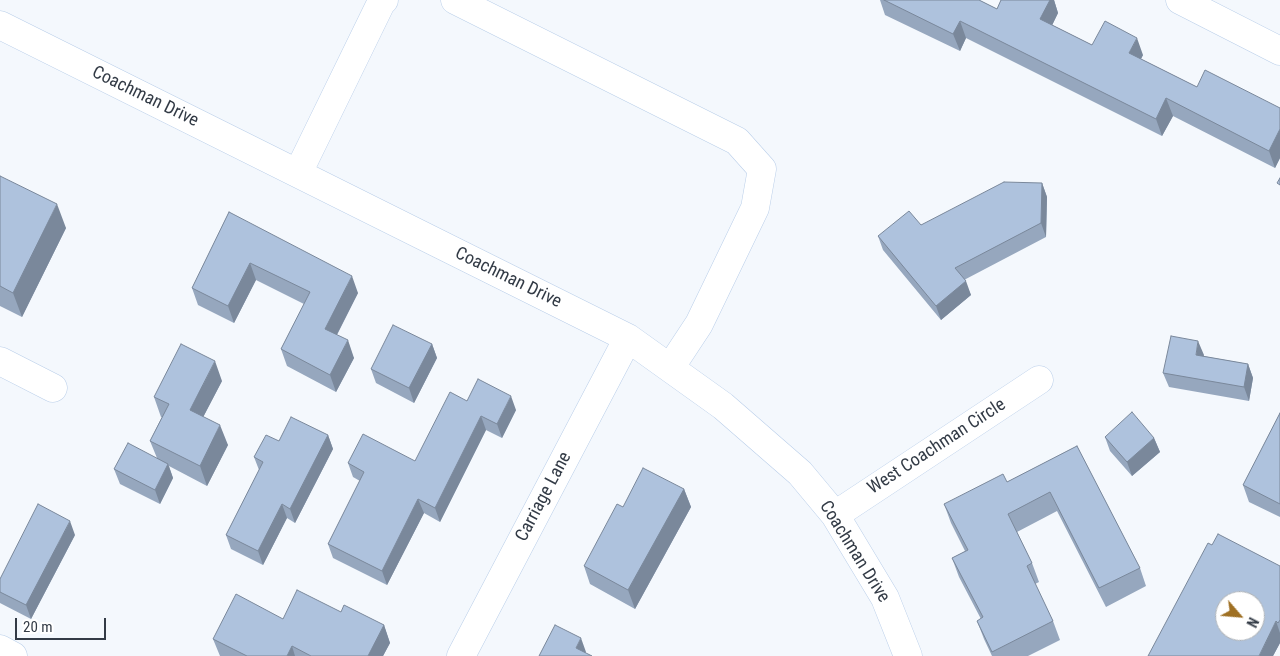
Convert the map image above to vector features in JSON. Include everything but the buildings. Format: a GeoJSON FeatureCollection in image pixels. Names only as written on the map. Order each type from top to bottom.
{"type":"FeatureCollection","features":[{"type":"Feature","properties":{"kind":"street"},"geometry":{"type":"LineString","coordinates":[[298,173],[384,0]]}},
{"type":"Feature","properties":{"kind":"street"},"geometry":{"type":"LineString","coordinates":[[455,0],[737,141],[762,169],[755,208],[699,324],[670,368]]}},
{"type":"Feature","properties":{"kind":"street"},"geometry":{"type":"LineString","coordinates":[[1180,0],[1280,51]]}},
{"type":"Feature","properties":{"kind":"street","name":"Coachman Drive"},"geometry":{"type":"LineString","coordinates":[[0,24],[628,338],[723,406],[800,473],[835,515],[885,598],[908,656]]}},
{"type":"Feature","properties":{"kind":"street","name":"Carriage Lane"},"geometry":{"type":"LineString","coordinates":[[460,656],[628,338]]}},
{"type":"Feature","properties":{"kind":"street"},"geometry":{"type":"LineString","coordinates":[[0,361],[53,388]]}},
{"type":"Feature","properties":{"kind":"street","name":"West Coachman Circle"},"geometry":{"type":"LineString","coordinates":[[835,515],[1039,380]]}},
{"type":"Feature","properties":{"kind":"street"},"geometry":{"type":"LineString","coordinates":[[0,649],[13,656]]}}]}
